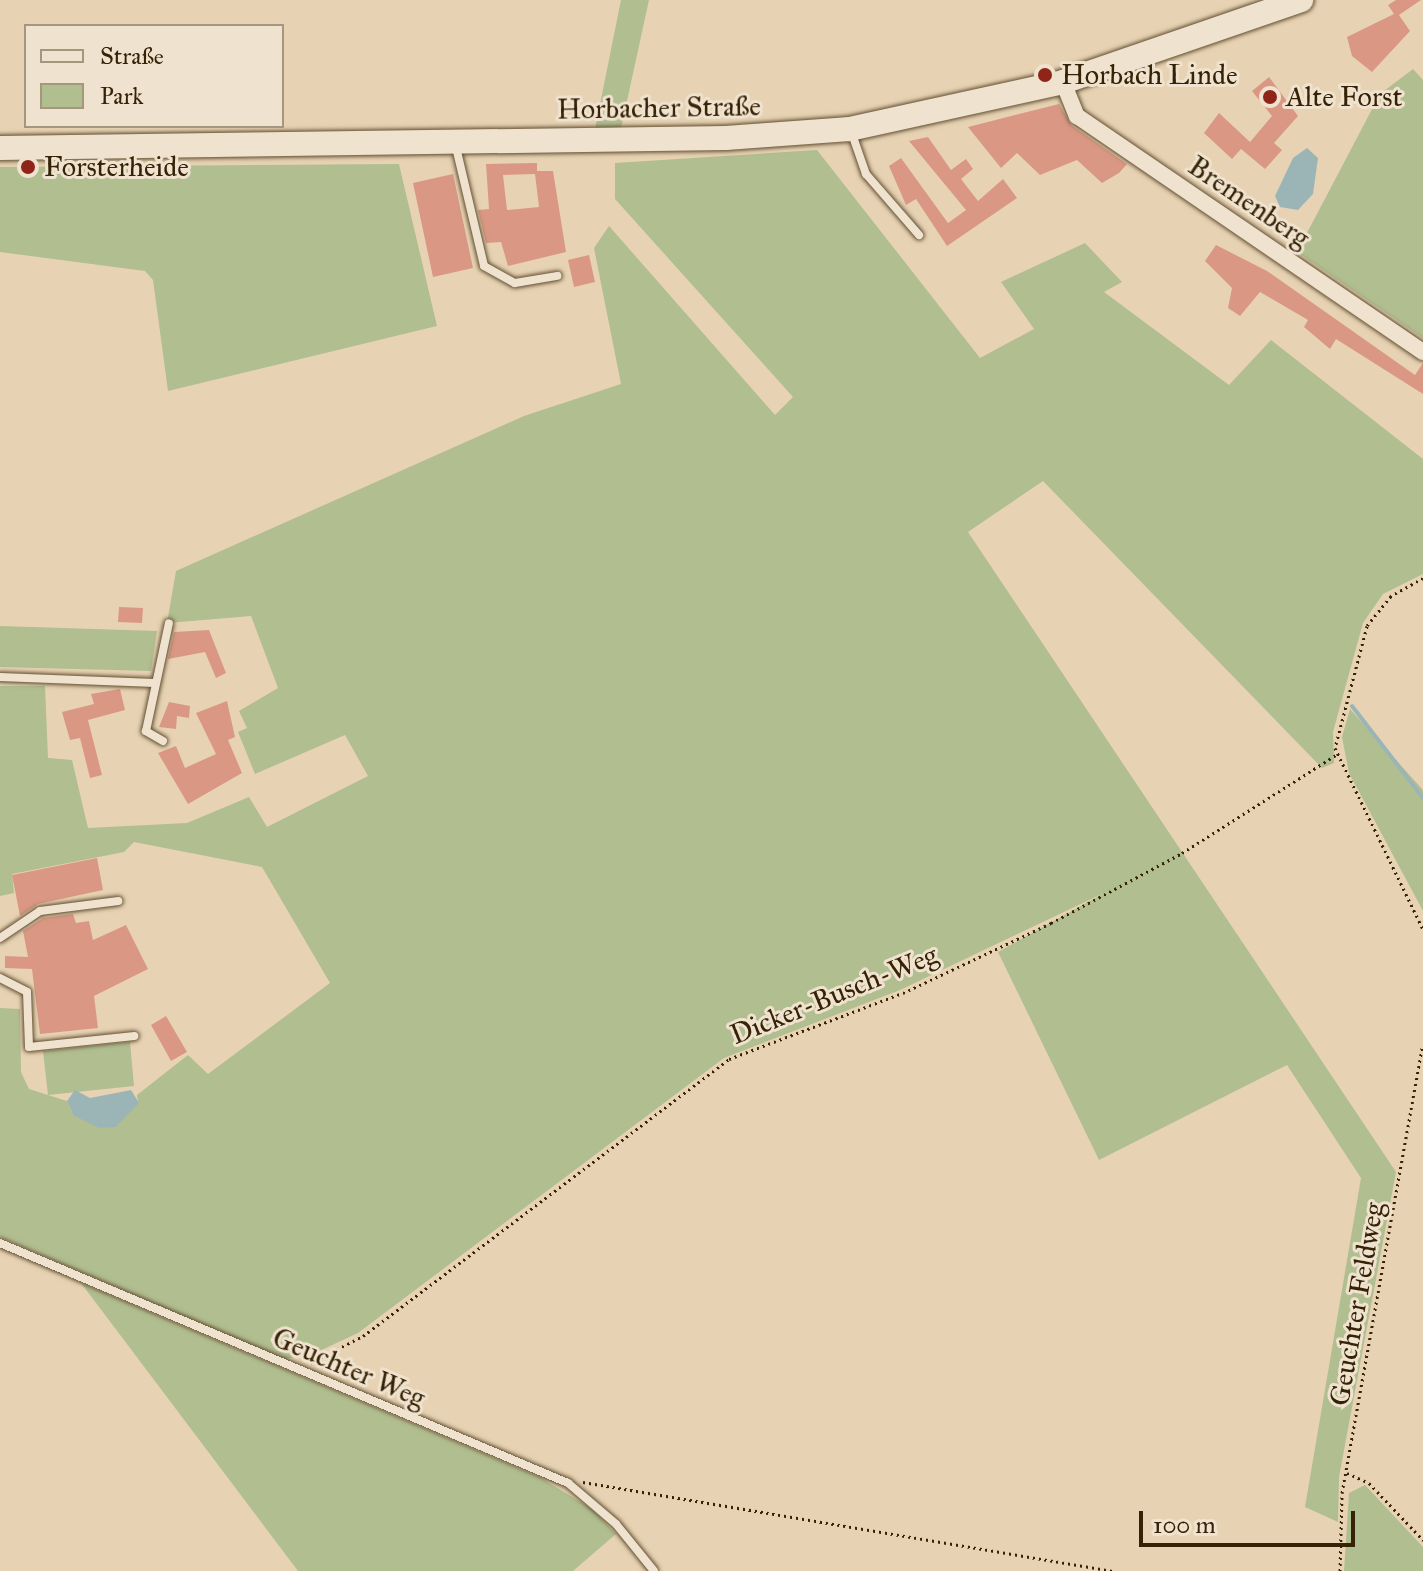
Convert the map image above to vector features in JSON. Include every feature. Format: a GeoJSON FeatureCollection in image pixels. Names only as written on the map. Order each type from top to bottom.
{"type":"FeatureCollection","features":[{"type":"Feature","properties":{"kind":"main road","name":"Horbacher Straße"},"geometry":{"type":"LineString","coordinates":[[0,148],[455,142],[850,129],[1063,82],[1301,0]]}},
{"type":"Feature","properties":{"kind":"street","name":"Bremenberg"},"geometry":{"type":"LineString","coordinates":[[1063,82],[1077,116],[1423,352]]}},
{"type":"Feature","properties":{"kind":"lane"},"geometry":{"type":"LineString","coordinates":[[850,129],[866,174],[919,235]]}},
{"type":"Feature","properties":{"kind":"lane"},"geometry":{"type":"LineString","coordinates":[[455,142],[484,266],[515,283],[557,276]]}},
{"type":"Feature","properties":{"kind":"lane"},"geometry":{"type":"LineString","coordinates":[[163,741],[146,731],[169,623]]}},
{"type":"Feature","properties":{"kind":"lane"},"geometry":{"type":"LineString","coordinates":[[0,677],[155,683]]}},
{"type":"Feature","properties":{"kind":"lane"},"geometry":{"type":"LineString","coordinates":[[0,938],[40,911],[118,901]]}},
{"type":"Feature","properties":{"kind":"lane"},"geometry":{"type":"LineString","coordinates":[[0,978],[27,992],[29,1047],[134,1036]]}},
{"type":"Feature","properties":{"kind":"lane","name":"Geuchter Weg"},"geometry":{"type":"LineString","coordinates":[[0,1243],[568,1483],[616,1524],[654,1571]]}},
{"type":"Feature","properties":{"kind":"path"},"geometry":{"type":"LineString","coordinates":[[1423,578],[1391,596],[1367,626],[1336,755],[1423,929]]}},
{"type":"Feature","properties":{"kind":"path","name":"Dicker-Busch-Weg"},"geometry":{"type":"LineString","coordinates":[[295,1370],[363,1336],[729,1059],[903,993],[1106,894],[1336,755]]}},
{"type":"Feature","properties":{"kind":"path","name":"Geuchter Feldweg"},"geometry":{"type":"LineString","coordinates":[[1340,1571],[1347,1473],[1423,1045]]}},
{"type":"Feature","properties":{"kind":"path"},"geometry":{"type":"LineString","coordinates":[[1347,1473],[1369,1483],[1423,1540]]}},
{"type":"Feature","properties":{"kind":"path"},"geometry":{"type":"LineString","coordinates":[[568,1483],[1113,1571]]}},
{"type":"Feature","properties":{"kind":"green space"},"geometry":{"type":"Polygon","coordinates":[[[621,0],[649,0],[620,133],[594,134],[621,0]]]}},
{"type":"Feature","properties":{"kind":"green space"},"geometry":{"type":"Polygon","coordinates":[[[1413,69],[1423,80],[1423,338],[1297,252],[1380,94],[1413,69]]]}},
{"type":"Feature","properties":{"kind":"green space"},"geometry":{"type":"Polygon","coordinates":[[[817,150],[980,358],[1034,329],[1001,282],[1085,243],[1122,282],[1104,292],[1229,385],[1271,340],[1423,459],[1423,574],[1383,594],[1363,623],[1333,732],[1334,763],[1322,768],[1043,481],[968,532],[1396,1172],[1339,1477],[1338,1522],[1305,1507],[1361,1178],[1287,1065],[1099,1160],[998,952],[1106,892],[900,990],[724,1058],[358,1333],[313,1354],[284,1359],[0,1237],[0,1008],[20,1009],[21,1072],[29,1089],[67,1101],[73,1115],[138,1103],[137,1095],[188,1055],[208,1074],[330,983],[262,867],[134,842],[124,852],[12,874],[14,893],[0,896],[0,686],[45,686],[48,758],[72,760],[88,828],[187,823],[249,797],[267,827],[368,776],[345,735],[255,774],[238,732],[247,728],[239,711],[278,688],[251,616],[167,623],[176,571],[524,416],[621,384],[594,248],[609,226],[775,415],[793,397],[615,199],[615,163],[817,150]]]}},
{"type":"Feature","properties":{"kind":"green space"},"geometry":{"type":"Polygon","coordinates":[[[399,164],[437,326],[168,391],[153,280],[145,271],[0,252],[0,167],[399,164]]]}},
{"type":"Feature","properties":{"kind":"green space"},"geometry":{"type":"Polygon","coordinates":[[[0,626],[157,631],[151,671],[0,667],[0,626]]]}},
{"type":"Feature","properties":{"kind":"green space"},"geometry":{"type":"Polygon","coordinates":[[[1350,709],[1423,790],[1423,911],[1349,773],[1342,737],[1350,709]]]}},
{"type":"Feature","properties":{"kind":"green space"},"geometry":{"type":"Polygon","coordinates":[[[130,1042],[134,1086],[48,1095],[43,1051],[130,1042]]]}},
{"type":"Feature","properties":{"kind":"green space"},"geometry":{"type":"Polygon","coordinates":[[[81,1283],[541,1478],[592,1509],[616,1534],[573,1571],[298,1571],[81,1283]]]}},
{"type":"Feature","properties":{"kind":"green space"},"geometry":{"type":"Polygon","coordinates":[[[1365,1485],[1423,1547],[1423,1571],[1344,1571],[1349,1493],[1365,1485]]]}},
{"type":"Feature","properties":{"kind":"water"},"geometry":{"type":"Polygon","coordinates":[[[1307,148],[1318,158],[1313,194],[1298,210],[1280,207],[1275,196],[1293,158],[1307,148]]]}},
{"type":"Feature","properties":{"kind":"water"},"geometry":{"type":"Polygon","coordinates":[[[75,1090],[90,1098],[131,1090],[139,1103],[116,1127],[99,1128],[73,1115],[67,1101],[75,1090]]]}},
{"type":"Feature","properties":{"kind":"building"},"geometry":{"type":"Polygon","coordinates":[[[1396,0],[1421,0],[1399,15],[1410,31],[1372,72],[1352,56],[1347,37],[1394,14],[1388,5],[1396,0]]]}},
{"type":"Feature","properties":{"kind":"building"},"geometry":{"type":"Polygon","coordinates":[[[1269,77],[1298,116],[1274,143],[1282,150],[1265,169],[1241,149],[1232,159],[1204,133],[1219,113],[1250,142],[1272,116],[1252,91],[1269,77]]]}},
{"type":"Feature","properties":{"kind":"building"},"geometry":{"type":"Polygon","coordinates":[[[1059,104],[1071,125],[1127,164],[1119,173],[1102,183],[1077,160],[1040,175],[1017,153],[1001,168],[968,127],[1059,104]]]}},
{"type":"Feature","properties":{"kind":"building"},"geometry":{"type":"Polygon","coordinates":[[[928,137],[951,170],[966,159],[973,169],[961,179],[978,201],[1003,179],[1017,198],[947,246],[916,199],[906,205],[889,166],[901,158],[948,223],[966,210],[909,141],[928,137]]]}},
{"type":"Feature","properties":{"kind":"building"},"geometry":{"type":"Polygon","coordinates":[[[537,163],[537,171],[553,171],[566,252],[508,266],[501,242],[486,243],[478,210],[489,209],[486,164],[537,163]],[[535,174],[503,175],[507,210],[539,207],[535,174]]]}},
{"type":"Feature","properties":{"kind":"building"},"geometry":{"type":"Polygon","coordinates":[[[453,174],[473,268],[433,277],[413,183],[453,174]]]}},
{"type":"Feature","properties":{"kind":"building"},"geometry":{"type":"Polygon","coordinates":[[[1216,245],[1267,271],[1415,375],[1423,363],[1423,394],[1336,339],[1330,349],[1304,327],[1308,320],[1260,292],[1240,316],[1228,308],[1232,288],[1205,261],[1216,245]]]}},
{"type":"Feature","properties":{"kind":"building"},"geometry":{"type":"Polygon","coordinates":[[[589,255],[595,282],[574,287],[568,260],[589,255]]]}},
{"type":"Feature","properties":{"kind":"building"},"geometry":{"type":"Polygon","coordinates":[[[119,607],[143,608],[142,623],[118,622],[119,607]]]}},
{"type":"Feature","properties":{"kind":"building"},"geometry":{"type":"Polygon","coordinates":[[[209,630],[226,673],[216,678],[205,652],[168,659],[174,632],[209,630]]]}},
{"type":"Feature","properties":{"kind":"building"},"geometry":{"type":"Polygon","coordinates":[[[120,689],[125,710],[88,720],[102,775],[90,778],[80,738],[70,740],[62,712],[94,704],[91,694],[120,689]]]}},
{"type":"Feature","properties":{"kind":"building"},"geometry":{"type":"Polygon","coordinates":[[[227,701],[235,737],[228,740],[242,773],[188,804],[158,753],[176,746],[185,768],[216,754],[196,713],[227,701]]]}},
{"type":"Feature","properties":{"kind":"building"},"geometry":{"type":"Polygon","coordinates":[[[169,702],[190,706],[189,718],[177,716],[176,729],[159,727],[169,702]]]}},
{"type":"Feature","properties":{"kind":"building"},"geometry":{"type":"Polygon","coordinates":[[[97,858],[103,890],[38,904],[20,916],[12,875],[97,858]]]}},
{"type":"Feature","properties":{"kind":"building"},"geometry":{"type":"Polygon","coordinates":[[[73,914],[76,923],[89,921],[93,940],[126,925],[148,969],[94,996],[98,1028],[40,1034],[32,969],[5,968],[5,956],[28,957],[23,931],[43,918],[73,914]]]}},
{"type":"Feature","properties":{"kind":"building"},"geometry":{"type":"Polygon","coordinates":[[[166,1016],[187,1052],[171,1061],[151,1025],[166,1016]]]}},
{"type":"Feature","properties":{"kind":"waterway"},"geometry":{"type":"LineString","coordinates":[[1352,706],[1423,798]]}},
{"type":"Feature","properties":{"kind":"place","name":"Horbach Linde"},"geometry":{"type":"Point","coordinates":[1045,75]}},
{"type":"Feature","properties":{"kind":"place","name":"Alte Forst"},"geometry":{"type":"Point","coordinates":[1270,97]}},
{"type":"Feature","properties":{"kind":"place","name":"Forsterheide"},"geometry":{"type":"Point","coordinates":[28,167]}}]}
